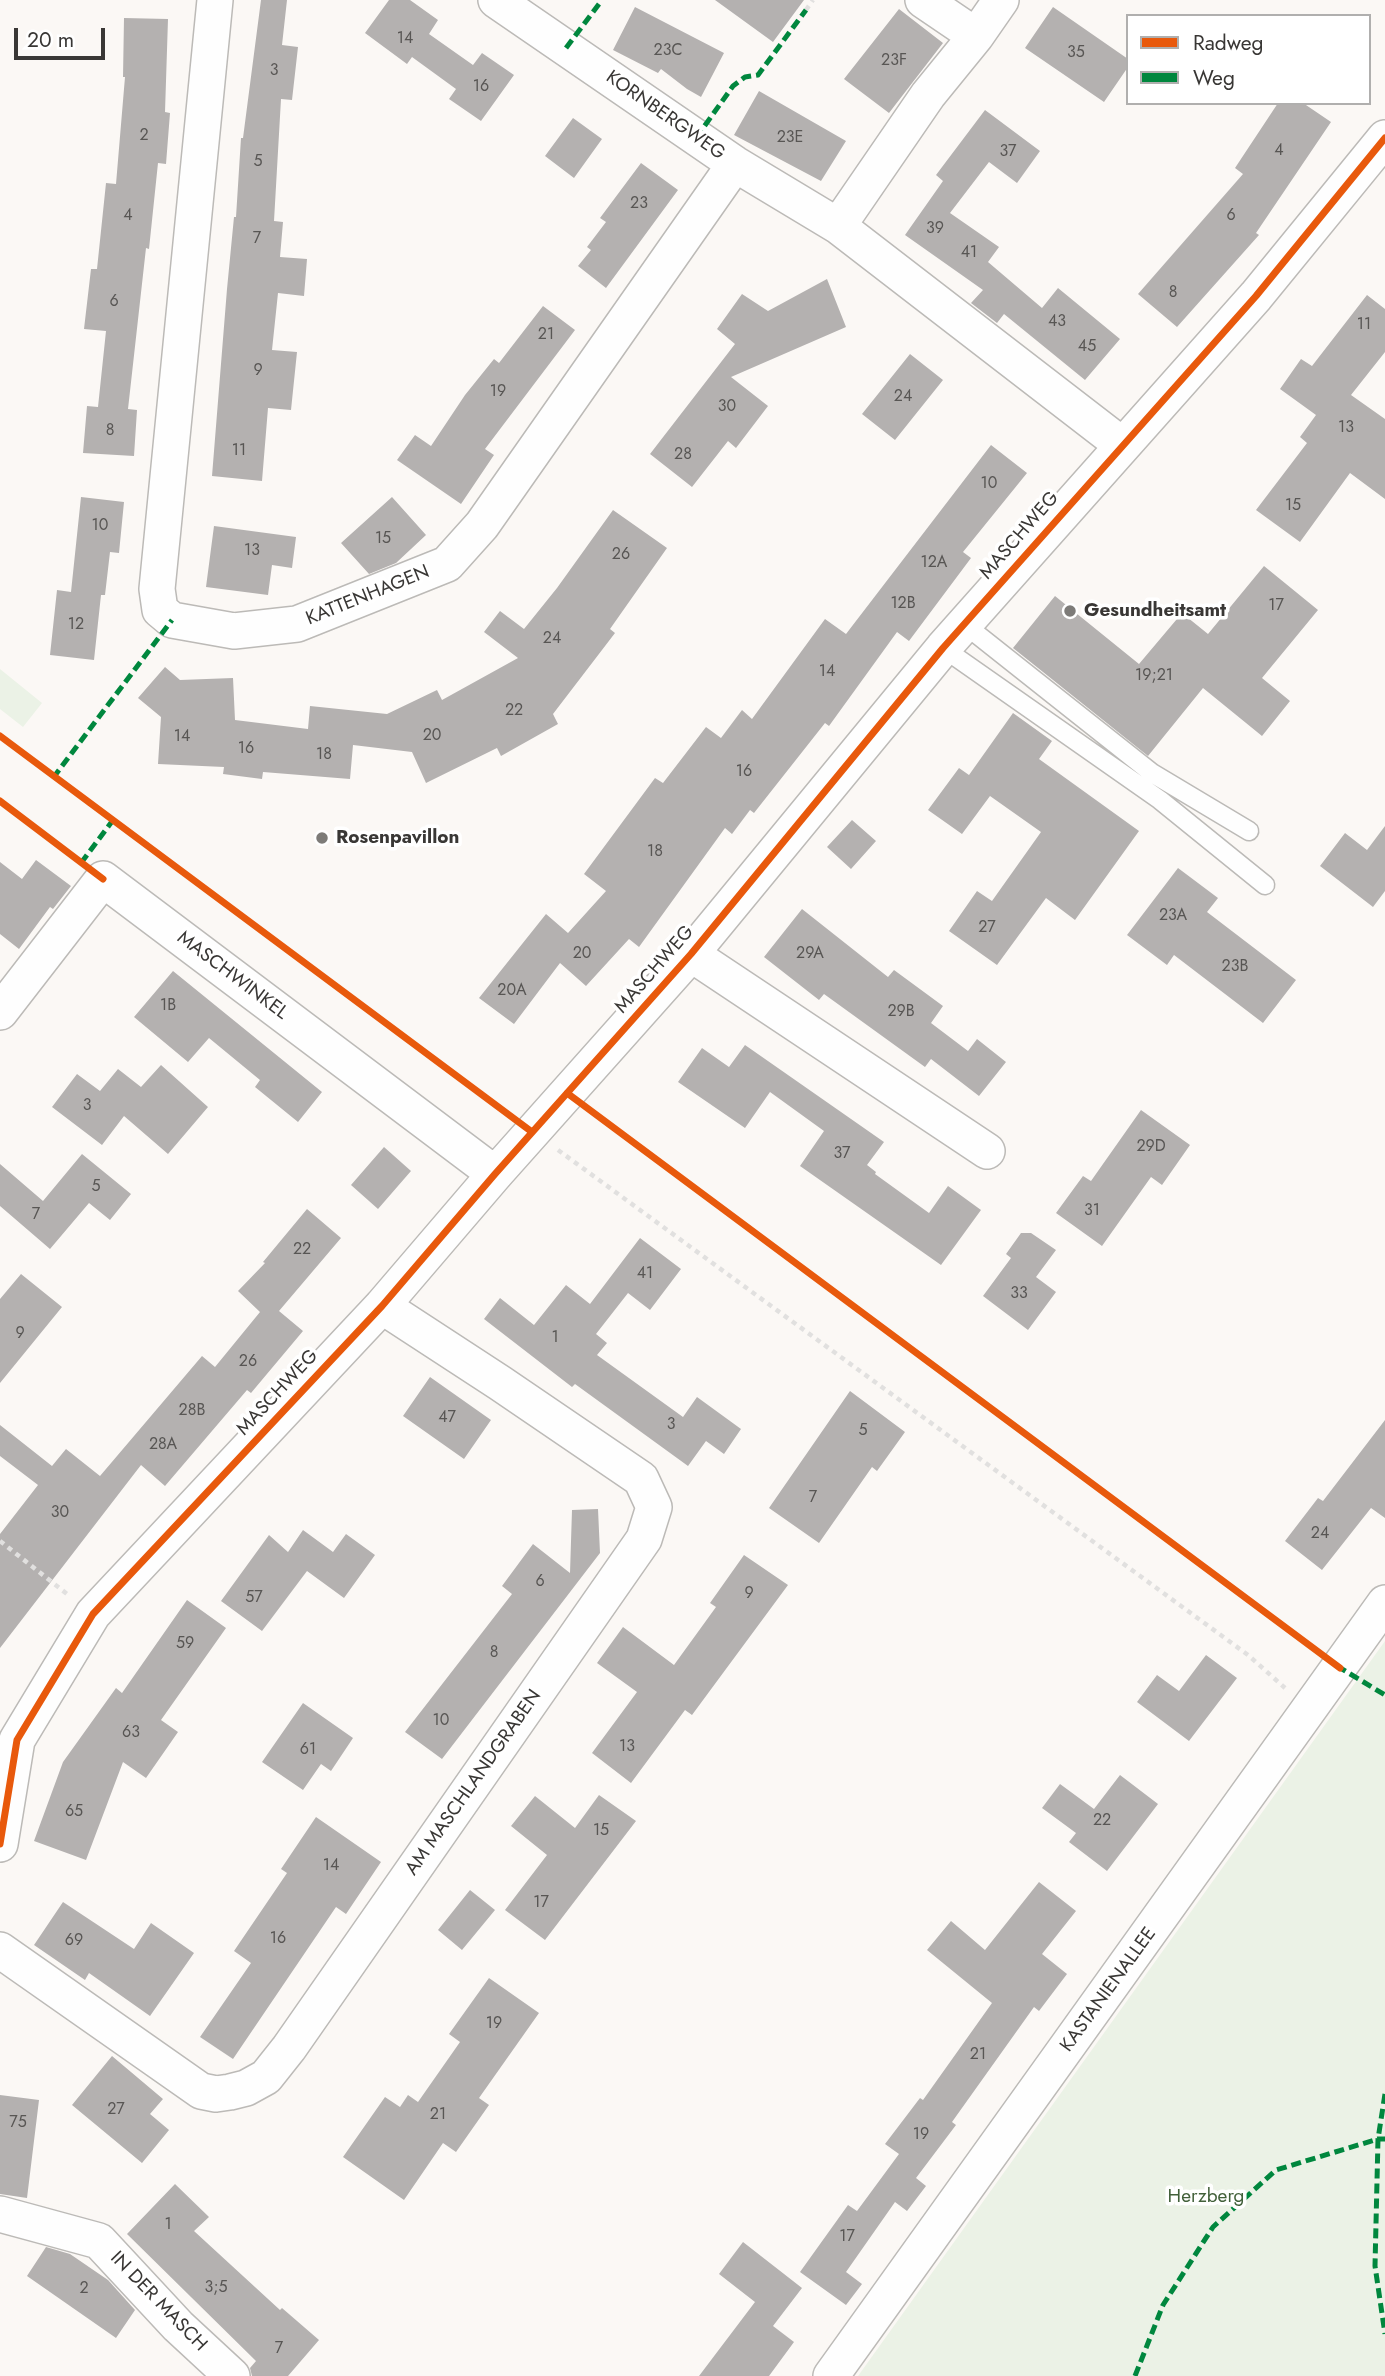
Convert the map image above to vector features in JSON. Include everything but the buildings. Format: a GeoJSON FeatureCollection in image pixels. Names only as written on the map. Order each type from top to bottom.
{"type":"FeatureCollection","features":[{"type":"Feature","properties":{"kind":"street","name":"KATTENHAGEN"},"geometry":{"type":"LineString","coordinates":[[215,0],[157,589],[160,610],[172,620],[234,631],[297,624],[447,564],[482,525],[735,164]]}},
{"type":"Feature","properties":{"kind":"street","name":"KORNBERGWEG"},"geometry":{"type":"LineString","coordinates":[[496,0],[735,164],[838,226],[1122,445]]}},
{"type":"Feature","properties":{"kind":"street"},"geometry":{"type":"LineString","coordinates":[[923,0],[976,36]]}},
{"type":"Feature","properties":{"kind":"street"},"geometry":{"type":"LineString","coordinates":[[838,226],[928,95],[976,36],[1001,0]]}},
{"type":"Feature","properties":{"kind":"street","name":"MASCHWEG"},"geometry":{"type":"LineString","coordinates":[[0,1844],[17,1740],[93,1614],[382,1306],[495,1174],[691,954],[953,636],[1256,296],[1385,138]]}},
{"type":"Feature","properties":{"kind":"street","name":"MASCHWINKEL"},"geometry":{"type":"LineString","coordinates":[[0,1012],[103,879],[495,1174]]}},
{"type":"Feature","properties":{"kind":"street","name":"MASCHWEG"},"geometry":{"type":"LineString","coordinates":[[691,954],[987,1151]]}},
{"type":"Feature","properties":{"kind":"street","name":"AM MASCHLANDGRABEN"},"geometry":{"type":"LineString","coordinates":[[0,1950],[201,2091],[216,2094],[230,2092],[246,2088],[266,2077],[289,2048],[644,1539],[654,1507],[641,1479],[382,1306]]}},
{"type":"Feature","properties":{"kind":"street","name":"KASTANIENALLEE"},"geometry":{"type":"LineString","coordinates":[[831,2376],[1385,1603]]}},
{"type":"Feature","properties":{"kind":"street","name":"IN DER MASCH"},"geometry":{"type":"LineString","coordinates":[[0,2214],[99,2241],[178,2326],[232,2376]]}},
{"type":"Feature","properties":{"kind":"lane"},"geometry":{"type":"LineString","coordinates":[[953,636],[1152,774],[1249,831]]}},
{"type":"Feature","properties":{"kind":"lane"},"geometry":{"type":"LineString","coordinates":[[953,636],[1265,885]]}},
{"type":"Feature","properties":{"kind":"path"},"geometry":{"type":"LineString","coordinates":[[806,10],[813,0]]}},
{"type":"Feature","properties":{"kind":"path"},"geometry":{"type":"LineString","coordinates":[[533,1132],[1237,1647],[1311,1708]]}},
{"type":"Feature","properties":{"kind":"path"},"geometry":{"type":"LineString","coordinates":[[0,1541],[93,1614]]}},
{"type":"Feature","properties":{"kind":"green space"},"geometry":{"type":"Polygon","coordinates":[[[0,669],[42,703],[23,727],[0,709],[0,669]]]}},
{"type":"Feature","properties":{"kind":"green space","name":"Herzberg"},"geometry":{"type":"Polygon","coordinates":[[[1385,1641],[1385,2376],[858,2376],[1385,1641]]]}},
{"type":"Feature","properties":{"kind":"marked path"},"geometry":{"type":"LineString","coordinates":[[566,48],[602,0]]}},
{"type":"Feature","properties":{"kind":"marked path"},"geometry":{"type":"LineString","coordinates":[[696,138],[733,86],[745,77],[758,75],[806,10]]}},
{"type":"Feature","properties":{"kind":"marked path"},"geometry":{"type":"LineString","coordinates":[[53,778],[172,620]]}},
{"type":"Feature","properties":{"kind":"marked path"},"geometry":{"type":"LineString","coordinates":[[81,863],[113,820]]}},
{"type":"Feature","properties":{"kind":"marked path"},"geometry":{"type":"LineString","coordinates":[[1337,1666],[1385,1695]]}},
{"type":"Feature","properties":{"kind":"marked path"},"geometry":{"type":"LineString","coordinates":[[1385,2094],[1378,2139],[1375,2266],[1385,2334]]}},
{"type":"Feature","properties":{"kind":"marked path"},"geometry":{"type":"LineString","coordinates":[[1135,2376],[1163,2305],[1213,2227],[1276,2170],[1385,2139]]}},
{"type":"Feature","properties":{"kind":"cycle path"},"geometry":{"type":"LineString","coordinates":[[0,1844],[17,1740],[93,1614],[382,1306],[495,1174],[691,954],[943,648],[1256,296],[1385,138]]}},
{"type":"Feature","properties":{"kind":"cycle path"},"geometry":{"type":"LineString","coordinates":[[0,736],[532,1132]]}},
{"type":"Feature","properties":{"kind":"cycle path"},"geometry":{"type":"LineString","coordinates":[[0,801],[103,879]]}},
{"type":"Feature","properties":{"kind":"cycle path"},"geometry":{"type":"LineString","coordinates":[[567,1093],[1340,1668]]}},
{"type":"Feature","properties":{"kind":"place","name":"Gesundheitsamt"},"geometry":{"type":"Point","coordinates":[1070,611]}},
{"type":"Feature","properties":{"kind":"place","name":"Rosenpavillon"},"geometry":{"type":"Point","coordinates":[322,838]}}]}
